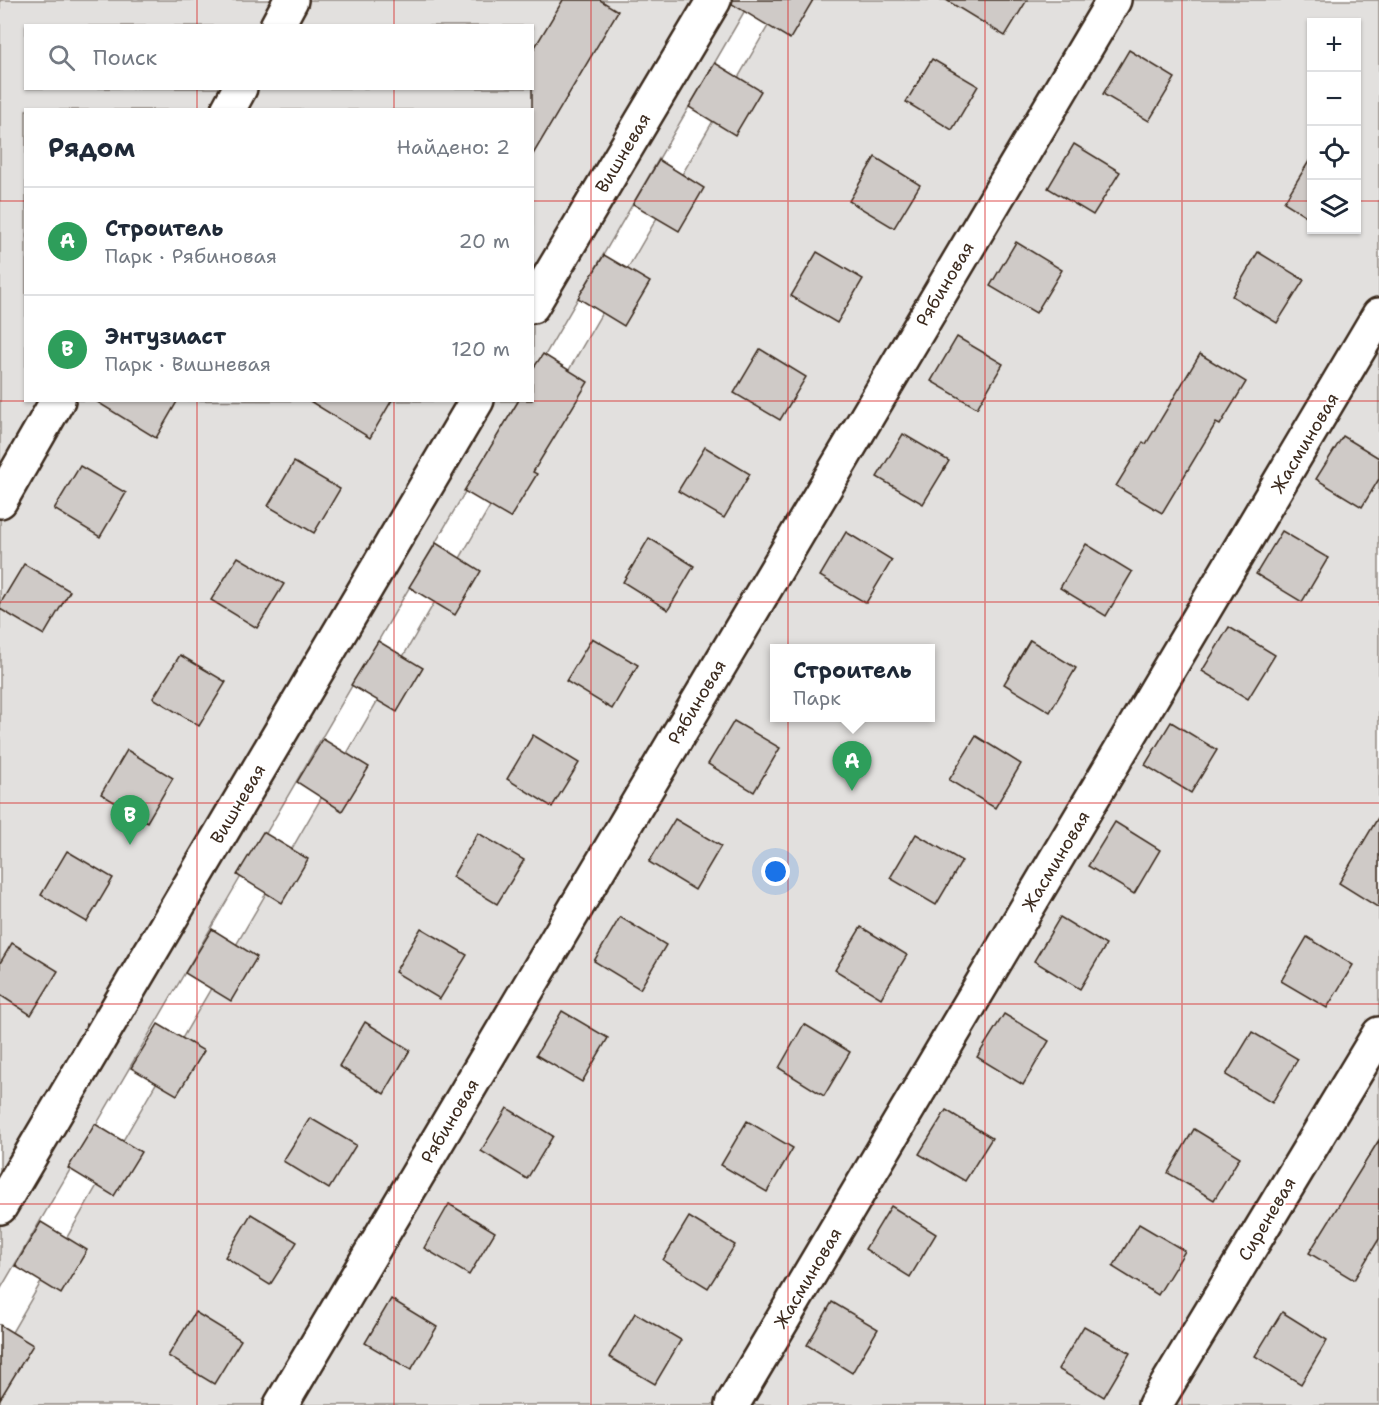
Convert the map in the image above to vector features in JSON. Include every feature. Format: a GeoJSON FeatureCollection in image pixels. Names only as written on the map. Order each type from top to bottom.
{"type":"FeatureCollection","features":[{"type":"Feature","properties":{"kind":"street"},"geometry":{"type":"LineString","coordinates":[[278,24],[291,0]]}},
{"type":"Feature","properties":{"kind":"street","name":"Вишневая"},"geometry":{"type":"LineString","coordinates":[[534,303],[714,0]]}},
{"type":"Feature","properties":{"kind":"street","name":"Рябиновая"},"geometry":{"type":"LineString","coordinates":[[281,1405],[1114,0]]}},
{"type":"Feature","properties":{"kind":"street"},"geometry":{"type":"LineString","coordinates":[[229,108],[239,90]]}},
{"type":"Feature","properties":{"kind":"street","name":"Жасминовая"},"geometry":{"type":"LineString","coordinates":[[732,1405],[1379,315]]}},
{"type":"Feature","properties":{"kind":"street"},"geometry":{"type":"LineString","coordinates":[[0,501],[57,402]]}},
{"type":"Feature","properties":{"kind":"street","name":"Вишневая"},"geometry":{"type":"LineString","coordinates":[[0,1207],[476,402]]}},
{"type":"Feature","properties":{"kind":"street","name":"Сиреневая"},"geometry":{"type":"LineString","coordinates":[[1155,1405],[1379,1034]]}},
{"type":"Feature","properties":{"kind":"shaded area"},"geometry":{"type":"Polygon","coordinates":[[[0,0],[751,0],[534,374],[534,108],[24,108],[24,402],[517,402],[0,1290],[0,0]]]}},
{"type":"Feature","properties":{"kind":"shaded area"},"geometry":{"type":"Polygon","coordinates":[[[783,0],[1379,0],[1379,1405],[0,1405],[0,1353],[783,0]]]}},
{"type":"Feature","properties":{"kind":"building"},"geometry":{"type":"Polygon","coordinates":[[[563,0],[600,0],[618,11],[534,153],[532,90],[534,90],[534,49],[563,0]]]}},
{"type":"Feature","properties":{"kind":"building"},"geometry":{"type":"Polygon","coordinates":[[[733,0],[813,0],[790,39],[732,4],[733,0]]]}},
{"type":"Feature","properties":{"kind":"building"},"geometry":{"type":"Polygon","coordinates":[[[946,0],[1027,0],[1005,36],[946,0]]]}},
{"type":"Feature","properties":{"kind":"building"},"geometry":{"type":"Polygon","coordinates":[[[1129,50],[1175,78],[1149,121],[1103,94],[1129,50]]]}},
{"type":"Feature","properties":{"kind":"building"},"geometry":{"type":"Polygon","coordinates":[[[932,59],[978,86],[952,130],[906,102],[932,59]]]}},
{"type":"Feature","properties":{"kind":"building"},"geometry":{"type":"Polygon","coordinates":[[[715,63],[761,91],[735,135],[689,107],[715,63]]]}},
{"type":"Feature","properties":{"kind":"building"},"geometry":{"type":"Polygon","coordinates":[[[1074,144],[1120,172],[1093,215],[1048,188],[1074,144]]]}},
{"type":"Feature","properties":{"kind":"building"},"geometry":{"type":"Polygon","coordinates":[[[875,157],[920,185],[894,228],[849,201],[875,157]]]}},
{"type":"Feature","properties":{"kind":"building"},"geometry":{"type":"Polygon","coordinates":[[[659,160],[704,188],[679,231],[633,204],[659,160]]]}},
{"type":"Feature","properties":{"kind":"building"},"geometry":{"type":"Polygon","coordinates":[[[1307,165],[1307,216],[1284,202],[1307,165]]]}},
{"type":"Feature","properties":{"kind":"building"},"geometry":{"type":"Polygon","coordinates":[[[1016,242],[1062,270],[1036,313],[990,286],[1016,242]]]}},
{"type":"Feature","properties":{"kind":"building"},"geometry":{"type":"Polygon","coordinates":[[[817,252],[863,279],[837,323],[791,296],[817,252]]]}},
{"type":"Feature","properties":{"kind":"building"},"geometry":{"type":"Polygon","coordinates":[[[1258,252],[1304,280],[1277,323],[1232,296],[1258,252]]]}},
{"type":"Feature","properties":{"kind":"building"},"geometry":{"type":"Polygon","coordinates":[[[604,255],[650,282],[624,326],[578,298],[604,255]]]}},
{"type":"Feature","properties":{"kind":"building"},"geometry":{"type":"Polygon","coordinates":[[[957,337],[1003,364],[977,408],[931,381],[957,337]]]}},
{"type":"Feature","properties":{"kind":"building"},"geometry":{"type":"Polygon","coordinates":[[[760,349],[806,377],[780,420],[734,393],[760,349]]]}},
{"type":"Feature","properties":{"kind":"building"},"geometry":{"type":"Polygon","coordinates":[[[543,354],[588,382],[533,472],[537,474],[510,518],[464,491],[518,402],[534,402],[534,367],[543,354]]]}},
{"type":"Feature","properties":{"kind":"building"},"geometry":{"type":"Polygon","coordinates":[[[1200,354],[1246,382],[1220,425],[1216,423],[1162,513],[1116,486],[1143,442],[1146,444],[1200,354]]]}},
{"type":"Feature","properties":{"kind":"building"},"geometry":{"type":"Polygon","coordinates":[[[97,402],[177,402],[156,438],[97,402]]]}},
{"type":"Feature","properties":{"kind":"building"},"geometry":{"type":"Polygon","coordinates":[[[311,402],[391,402],[370,438],[311,402]]]}},
{"type":"Feature","properties":{"kind":"building"},"geometry":{"type":"Polygon","coordinates":[[[903,434],[949,461],[923,504],[877,477],[903,434]]]}},
{"type":"Feature","properties":{"kind":"building"},"geometry":{"type":"Polygon","coordinates":[[[1343,436],[1379,458],[1379,479],[1362,507],[1316,479],[1343,436]]]}},
{"type":"Feature","properties":{"kind":"building"},"geometry":{"type":"Polygon","coordinates":[[[705,447],[750,474],[724,518],[678,491],[705,447]]]}},
{"type":"Feature","properties":{"kind":"building"},"geometry":{"type":"Polygon","coordinates":[[[294,462],[340,489],[314,533],[268,506],[294,462]]]}},
{"type":"Feature","properties":{"kind":"building"},"geometry":{"type":"Polygon","coordinates":[[[80,466],[126,493],[100,537],[54,509],[80,466]]]}},
{"type":"Feature","properties":{"kind":"building"},"geometry":{"type":"Polygon","coordinates":[[[1282,531],[1328,558],[1302,602],[1256,574],[1282,531]]]}},
{"type":"Feature","properties":{"kind":"building"},"geometry":{"type":"Polygon","coordinates":[[[846,532],[892,560],[866,603],[820,576],[846,532]]]}},
{"type":"Feature","properties":{"kind":"building"},"geometry":{"type":"Polygon","coordinates":[[[649,538],[694,566],[668,610],[623,582],[649,538]]]}},
{"type":"Feature","properties":{"kind":"building"},"geometry":{"type":"Polygon","coordinates":[[[436,543],[481,571],[455,615],[409,587],[436,543]]]}},
{"type":"Feature","properties":{"kind":"building"},"geometry":{"type":"Polygon","coordinates":[[[1086,544],[1132,572],[1106,616],[1060,588],[1086,544]]]}},
{"type":"Feature","properties":{"kind":"building"},"geometry":{"type":"Polygon","coordinates":[[[238,557],[284,584],[257,628],[211,600],[238,557]]]}},
{"type":"Feature","properties":{"kind":"building"},"geometry":{"type":"Polygon","coordinates":[[[24,564],[70,591],[44,635],[0,609],[0,604],[24,564]]]}},
{"type":"Feature","properties":{"kind":"building"},"geometry":{"type":"Polygon","coordinates":[[[1229,627],[1275,655],[1248,699],[1202,671],[1229,627]]]}},
{"type":"Feature","properties":{"kind":"building"},"geometry":{"type":"Polygon","coordinates":[[[592,638],[638,665],[612,709],[566,681],[592,638]]]}},
{"type":"Feature","properties":{"kind":"building"},"geometry":{"type":"Polygon","coordinates":[[[1030,640],[1076,668],[1050,712],[1004,684],[1030,640]]]}},
{"type":"Feature","properties":{"kind":"building"},"geometry":{"type":"Polygon","coordinates":[[[378,641],[423,668],[397,712],[351,685],[378,641]]]}},
{"type":"Feature","properties":{"kind":"building"},"geometry":{"type":"Polygon","coordinates":[[[180,655],[226,682],[199,726],[153,698],[180,655]]]}},
{"type":"Feature","properties":{"kind":"building"},"geometry":{"type":"Polygon","coordinates":[[[734,721],[780,748],[754,792],[708,764],[734,721]]]}},
{"type":"Feature","properties":{"kind":"building"},"geometry":{"type":"Polygon","coordinates":[[[1171,722],[1217,750],[1191,793],[1145,765],[1171,722]]]}},
{"type":"Feature","properties":{"kind":"building"},"geometry":{"type":"Polygon","coordinates":[[[533,735],[579,763],[552,807],[507,779],[533,735]]]}},
{"type":"Feature","properties":{"kind":"building"},"geometry":{"type":"Polygon","coordinates":[[[976,736],[1021,764],[995,808],[949,780],[976,736]]]}},
{"type":"Feature","properties":{"kind":"building"},"geometry":{"type":"Polygon","coordinates":[[[323,739],[369,767],[342,811],[297,782],[323,739]]]}},
{"type":"Feature","properties":{"kind":"building"},"geometry":{"type":"Polygon","coordinates":[[[127,750],[173,778],[147,822],[101,794],[127,750]]]}},
{"type":"Feature","properties":{"kind":"building"},"geometry":{"type":"Polygon","coordinates":[[[1379,816],[1379,908],[1339,883],[1379,816]]]}},
{"type":"Feature","properties":{"kind":"building"},"geometry":{"type":"Polygon","coordinates":[[[675,819],[721,846],[695,890],[649,862],[675,819]]]}},
{"type":"Feature","properties":{"kind":"building"},"geometry":{"type":"Polygon","coordinates":[[[1115,822],[1160,850],[1134,894],[1088,866],[1115,822]]]}},
{"type":"Feature","properties":{"kind":"building"},"geometry":{"type":"Polygon","coordinates":[[[263,832],[308,859],[282,903],[237,875],[263,832]]]}},
{"type":"Feature","properties":{"kind":"building"},"geometry":{"type":"Polygon","coordinates":[[[478,833],[524,860],[497,904],[452,877],[478,833]]]}},
{"type":"Feature","properties":{"kind":"building"},"geometry":{"type":"Polygon","coordinates":[[[916,834],[962,861],[936,905],[890,878],[916,834]]]}},
{"type":"Feature","properties":{"kind":"building"},"geometry":{"type":"Polygon","coordinates":[[[67,851],[113,878],[87,922],[41,895],[67,851]]]}},
{"type":"Feature","properties":{"kind":"building"},"geometry":{"type":"Polygon","coordinates":[[[620,917],[666,945],[640,989],[594,961],[620,917]]]}},
{"type":"Feature","properties":{"kind":"building"},"geometry":{"type":"Polygon","coordinates":[[[1060,917],[1106,945],[1080,989],[1034,961],[1060,917]]]}},
{"type":"Feature","properties":{"kind":"building"},"geometry":{"type":"Polygon","coordinates":[[[861,927],[907,955],[881,998],[835,970],[861,927]]]}},
{"type":"Feature","properties":{"kind":"building"},"geometry":{"type":"Polygon","coordinates":[[[421,928],[467,955],[440,999],[395,972],[421,928]]]}},
{"type":"Feature","properties":{"kind":"building"},"geometry":{"type":"Polygon","coordinates":[[[212,929],[257,957],[231,1001],[185,973],[212,929]]]}},
{"type":"Feature","properties":{"kind":"building"},"geometry":{"type":"Polygon","coordinates":[[[1307,937],[1353,965],[1327,1008],[1281,981],[1307,937]]]}},
{"type":"Feature","properties":{"kind":"building"},"geometry":{"type":"Polygon","coordinates":[[[12,943],[58,971],[31,1015],[0,995],[0,963],[12,943]]]}},
{"type":"Feature","properties":{"kind":"building"},"geometry":{"type":"Polygon","coordinates":[[[562,1011],[608,1038],[582,1082],[536,1055],[562,1011]]]}},
{"type":"Feature","properties":{"kind":"building"},"geometry":{"type":"Polygon","coordinates":[[[1004,1014],[1049,1041],[1023,1085],[977,1057],[1004,1014]]]}},
{"type":"Feature","properties":{"kind":"building"},"geometry":{"type":"Polygon","coordinates":[[[365,1022],[410,1050],[384,1094],[339,1066],[365,1022]]]}},
{"type":"Feature","properties":{"kind":"building"},"geometry":{"type":"Polygon","coordinates":[[[158,1024],[204,1051],[177,1095],[131,1068],[158,1024]]]}},
{"type":"Feature","properties":{"kind":"building"},"geometry":{"type":"Polygon","coordinates":[[[804,1024],[850,1052],[824,1096],[779,1068],[804,1024]]]}},
{"type":"Feature","properties":{"kind":"building"},"geometry":{"type":"Polygon","coordinates":[[[1252,1032],[1298,1059],[1272,1103],[1226,1075],[1252,1032]]]}},
{"type":"Feature","properties":{"kind":"building"},"geometry":{"type":"Polygon","coordinates":[[[507,1108],[553,1136],[527,1179],[481,1151],[507,1108]]]}},
{"type":"Feature","properties":{"kind":"building"},"geometry":{"type":"Polygon","coordinates":[[[946,1110],[992,1138],[965,1181],[919,1154],[946,1110]]]}},
{"type":"Feature","properties":{"kind":"building"},"geometry":{"type":"Polygon","coordinates":[[[310,1118],[356,1145],[329,1189],[283,1161],[310,1118]]]}},
{"type":"Feature","properties":{"kind":"building"},"geometry":{"type":"Polygon","coordinates":[[[747,1121],[793,1148],[767,1192],[721,1165],[747,1121]]]}},
{"type":"Feature","properties":{"kind":"building"},"geometry":{"type":"Polygon","coordinates":[[[95,1124],[141,1152],[114,1196],[68,1168],[95,1124]]]}},
{"type":"Feature","properties":{"kind":"building"},"geometry":{"type":"Polygon","coordinates":[[[1194,1129],[1240,1157],[1214,1200],[1168,1173],[1194,1129]]]}},
{"type":"Feature","properties":{"kind":"building"},"geometry":{"type":"Polygon","coordinates":[[[1379,1140],[1379,1239],[1354,1280],[1309,1253],[1379,1140]]]}},
{"type":"Feature","properties":{"kind":"building"},"geometry":{"type":"Polygon","coordinates":[[[449,1204],[495,1232],[469,1275],[424,1248],[449,1204]]]}},
{"type":"Feature","properties":{"kind":"building"},"geometry":{"type":"Polygon","coordinates":[[[891,1206],[936,1234],[910,1277],[865,1249],[891,1206]]]}},
{"type":"Feature","properties":{"kind":"building"},"geometry":{"type":"Polygon","coordinates":[[[251,1214],[297,1242],[270,1285],[225,1257],[251,1214]]]}},
{"type":"Feature","properties":{"kind":"building"},"geometry":{"type":"Polygon","coordinates":[[[689,1217],[735,1245],[708,1288],[663,1260],[689,1217]]]}},
{"type":"Feature","properties":{"kind":"building"},"geometry":{"type":"Polygon","coordinates":[[[41,1222],[87,1250],[61,1294],[15,1266],[41,1222]]]}},
{"type":"Feature","properties":{"kind":"building"},"geometry":{"type":"Polygon","coordinates":[[[1139,1224],[1185,1251],[1158,1295],[1113,1267],[1139,1224]]]}},
{"type":"Feature","properties":{"kind":"building"},"geometry":{"type":"Polygon","coordinates":[[[391,1299],[437,1327],[411,1370],[365,1343],[391,1299]]]}},
{"type":"Feature","properties":{"kind":"building"},"geometry":{"type":"Polygon","coordinates":[[[832,1302],[878,1329],[852,1373],[807,1345],[832,1302]]]}},
{"type":"Feature","properties":{"kind":"building"},"geometry":{"type":"Polygon","coordinates":[[[195,1312],[241,1340],[214,1384],[168,1356],[195,1312]]]}},
{"type":"Feature","properties":{"kind":"building"},"geometry":{"type":"Polygon","coordinates":[[[1282,1312],[1327,1340],[1301,1384],[1255,1356],[1282,1312]]]}},
{"type":"Feature","properties":{"kind":"building"},"geometry":{"type":"Polygon","coordinates":[[[635,1313],[681,1340],[655,1384],[609,1357],[635,1313]]]}},
{"type":"Feature","properties":{"kind":"building"},"geometry":{"type":"Polygon","coordinates":[[[0,1325],[33,1345],[0,1399],[0,1325]]]}},
{"type":"Feature","properties":{"kind":"building"},"geometry":{"type":"Polygon","coordinates":[[[1084,1326],[1130,1353],[1104,1397],[1058,1369],[1084,1326]]]}},
{"type":"Feature","properties":{"kind":"place","name":"Строитель"},"geometry":{"type":"Point","coordinates":[852,791]}},
{"type":"Feature","properties":{"kind":"place","name":"Энтузиаст"},"geometry":{"type":"Point","coordinates":[130,845]}}]}
